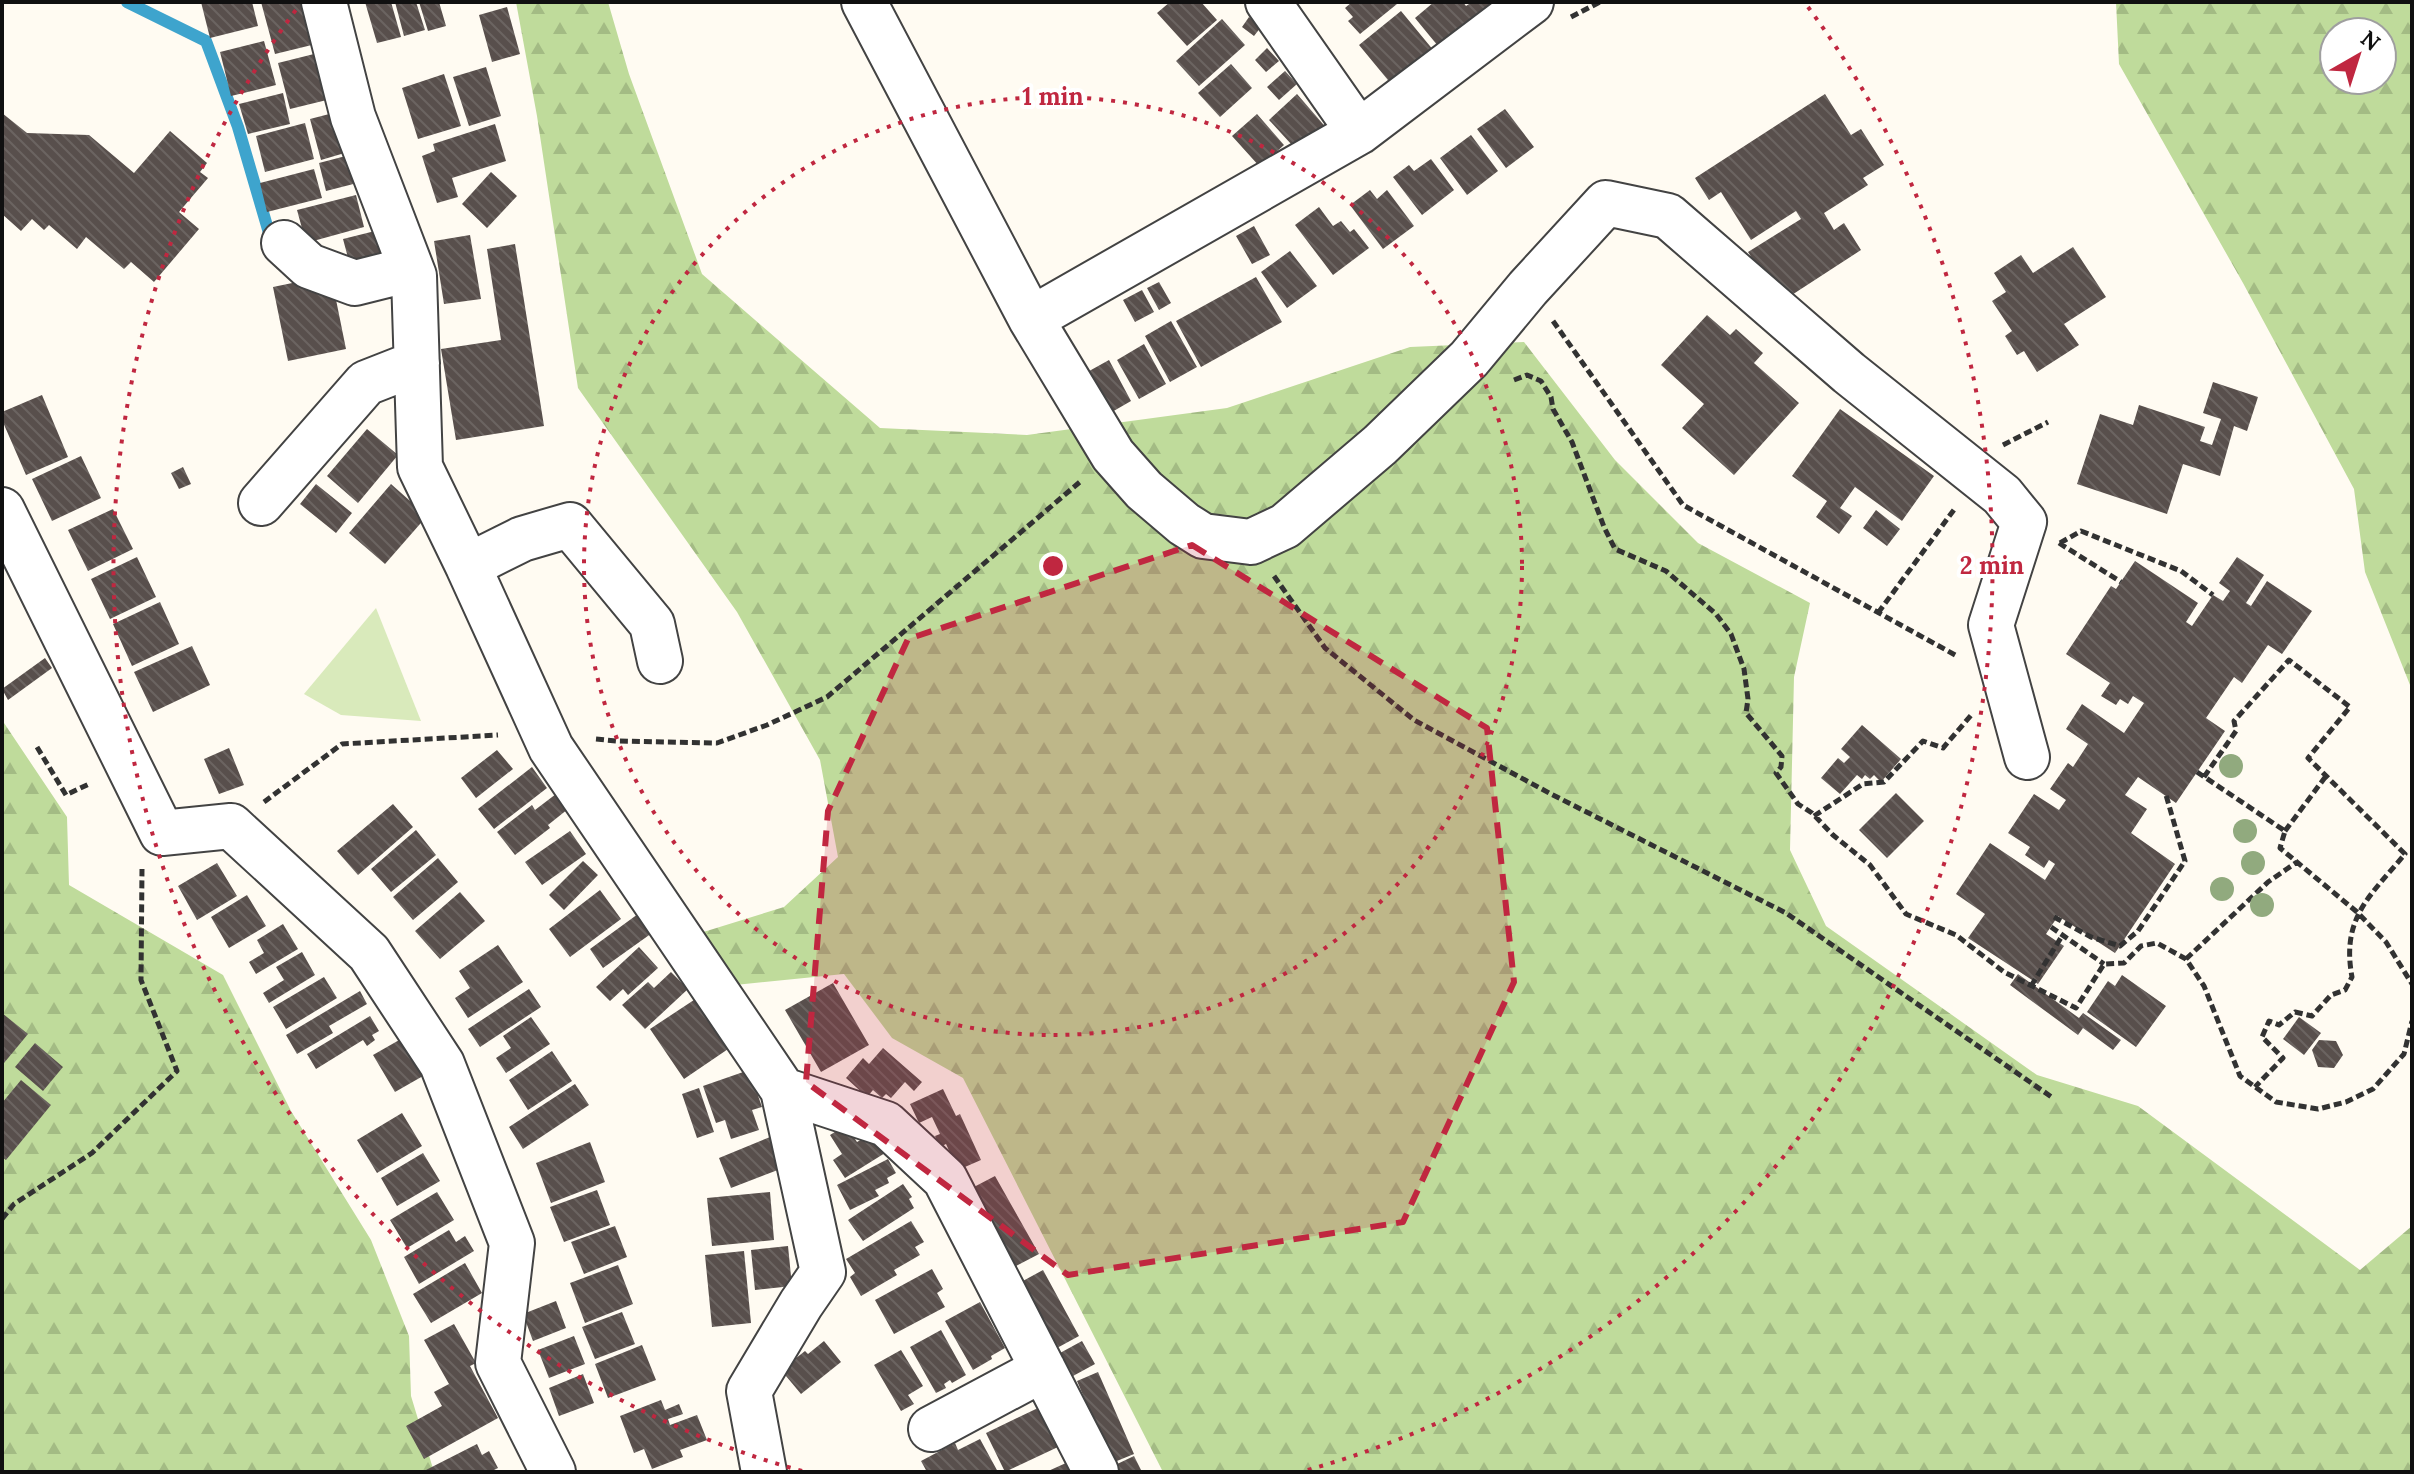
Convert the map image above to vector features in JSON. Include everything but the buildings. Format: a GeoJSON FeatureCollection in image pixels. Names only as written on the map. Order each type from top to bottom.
{"type":"FeatureCollection","features":[{"type":"Feature","properties":{"kind":"street"},"geometry":{"type":"LineString","coordinates":[[864,2],[1031,319],[1113,455],[1144,490],[1193,530],[1203,536],[1251,542],[1285,526],[1380,445],[1469,359],[1528,288],[1606,203],[1668,216],[1849,373],[2002,495],[2042,533],[1991,625],[2017,719]]}},
{"type":"Feature","properties":{"kind":"street"},"geometry":{"type":"LineString","coordinates":[[1268,2],[1359,132]]}},
{"type":"Feature","properties":{"kind":"street"},"geometry":{"type":"LineString","coordinates":[[1031,319],[1359,132],[1531,2]]}},
{"type":"Feature","properties":{"kind":"street"},"geometry":{"type":"LineString","coordinates":[[327,3],[353,117],[414,276],[420,467],[551,748],[783,1090],[823,1272],[749,1391],[764,1472]]}},
{"type":"Feature","properties":{"kind":"street"},"geometry":{"type":"LineString","coordinates":[[284,243],[309,266],[355,283],[411,269]]}},
{"type":"Feature","properties":{"kind":"street"},"geometry":{"type":"LineString","coordinates":[[261,503],[366,383],[417,363]]}},
{"type":"Feature","properties":{"kind":"street"},"geometry":{"type":"LineString","coordinates":[[2,510],[162,833],[231,826],[369,953],[442,1064],[512,1243],[498,1363],[553,1472]]}},
{"type":"Feature","properties":{"kind":"street"},"geometry":{"type":"LineString","coordinates":[[468,566],[522,539],[570,525],[652,624],[660,661]]}},
{"type":"Feature","properties":{"kind":"street"},"geometry":{"type":"LineString","coordinates":[[783,1090],[886,1124],[945,1179],[1096,1472]]}},
{"type":"Feature","properties":{"kind":"street"},"geometry":{"type":"LineString","coordinates":[[931,1429],[1043,1369]]}},
{"type":"Feature","properties":{"kind":"path"},"geometry":{"type":"LineString","coordinates":[[1528,288],[1683,505],[1878,613],[2017,719]]}},
{"type":"Feature","properties":{"kind":"path"},"geometry":{"type":"LineString","coordinates":[[1514,380],[1527,375],[1541,381],[1551,397],[1553,409],[1572,442],[1615,549],[1666,571],[1716,614],[1731,634],[1744,669],[1748,699],[1746,713],[1782,756],[1781,767],[1776,773],[1798,804],[1870,865],[1906,914],[1956,935],[2004,972],[2076,1008],[2104,964]]}},
{"type":"Feature","properties":{"kind":"path"},"geometry":{"type":"LineString","coordinates":[[862,667],[1113,455]]}},
{"type":"Feature","properties":{"kind":"path"},"geometry":{"type":"LineString","coordinates":[[1878,613],[1979,476]]}},
{"type":"Feature","properties":{"kind":"path"},"geometry":{"type":"LineString","coordinates":[[2042,533],[2081,531],[2181,571],[2213,595]]}},
{"type":"Feature","properties":{"kind":"path"},"geometry":{"type":"LineString","coordinates":[[2042,533],[2121,582]]}},
{"type":"Feature","properties":{"kind":"path"},"geometry":{"type":"LineString","coordinates":[[1251,542],[1325,648],[1414,720],[1551,794],[1786,913],[2053,1098]]}},
{"type":"Feature","properties":{"kind":"path"},"geometry":{"type":"LineString","coordinates":[[2204,777],[2236,731],[2234,721],[2289,660],[2350,707],[2308,758],[2405,854],[2357,912],[2348,955],[2352,977],[2345,990],[2331,995],[2312,1016],[2295,1012],[2279,1025],[2269,1021],[2262,1037],[2283,1058],[2255,1087]]}},
{"type":"Feature","properties":{"kind":"path"},"geometry":{"type":"LineString","coordinates":[[1814,816],[1863,784],[1884,782],[1923,741],[1943,748],[1983,702],[2017,719]]}},
{"type":"Feature","properties":{"kind":"path"},"geometry":{"type":"LineString","coordinates":[[37,747],[66,795],[128,766]]}},
{"type":"Feature","properties":{"kind":"path"},"geometry":{"type":"LineString","coordinates":[[2197,772],[2285,831]]}},
{"type":"Feature","properties":{"kind":"path"},"geometry":{"type":"LineString","coordinates":[[2326,776],[2285,831],[2280,848],[2357,912],[2386,942],[2412,984]]}},
{"type":"Feature","properties":{"kind":"path"},"geometry":{"type":"LineString","coordinates":[[2054,917],[2091,937],[2120,946],[2138,931],[2185,861],[2166,795]]}},
{"type":"Feature","properties":{"kind":"path"},"geometry":{"type":"LineString","coordinates":[[2,1219],[14,1204],[92,1153],[177,1071],[141,980],[142,853],[162,833]]}},
{"type":"Feature","properties":{"kind":"path"},"geometry":{"type":"LineString","coordinates":[[2186,959],[2268,882],[2297,862]]}},
{"type":"Feature","properties":{"kind":"path"},"geometry":{"type":"LineString","coordinates":[[2051,927],[2104,964],[2124,963],[2141,946],[2157,943],[2186,959],[2204,986],[2240,1076],[2276,1102],[2318,1109],[2346,1102],[2373,1089],[2404,1054],[2412,1021]]}},
{"type":"Feature","properties":{"kind":"path"},"geometry":{"type":"LineString","coordinates":[[2031,986],[2062,936]]}},
{"type":"Feature","properties":{"kind":"highlighted area"},"geometry":{"type":"Polygon","coordinates":[[[1192,545],[1487,728],[1514,982],[1403,1222],[1068,1275],[806,1082],[828,811],[908,639],[1192,545]]]}},
{"type":"Feature","properties":{"kind":"green space"},"geometry":{"type":"Polygon","coordinates":[[[516,2],[608,2],[629,74],[702,274],[880,428],[1027,435],[1227,408],[1410,347],[1524,342],[1615,460],[1698,543],[1810,603],[1794,677],[1790,850],[1826,926],[2037,1075],[2138,1106],[2360,1270],[2412,1226],[2412,1472],[1163,1472],[963,1078],[892,1038],[844,974],[735,985],[697,934],[784,907],[838,857],[820,760],[737,612],[578,388],[537,116],[516,2]]]}},
{"type":"Feature","properties":{"kind":"green space"},"geometry":{"type":"Polygon","coordinates":[[[2116,2],[2412,2],[2412,690],[2365,572],[2354,489],[2243,283],[2119,64],[2116,2]]]}},
{"type":"Feature","properties":{"kind":"green space"},"geometry":{"type":"Polygon","coordinates":[[[376,608],[421,721],[341,715],[304,694],[376,608]]]}},
{"type":"Feature","properties":{"kind":"green space"},"geometry":{"type":"Polygon","coordinates":[[[2,720],[67,817],[69,885],[223,975],[291,1111],[371,1240],[409,1336],[411,1396],[434,1472],[2,1472],[2,720]]]}},
{"type":"Feature","properties":{"kind":"waterway"},"geometry":{"type":"LineString","coordinates":[[127,2],[206,41],[238,127],[272,243]]}}]}
